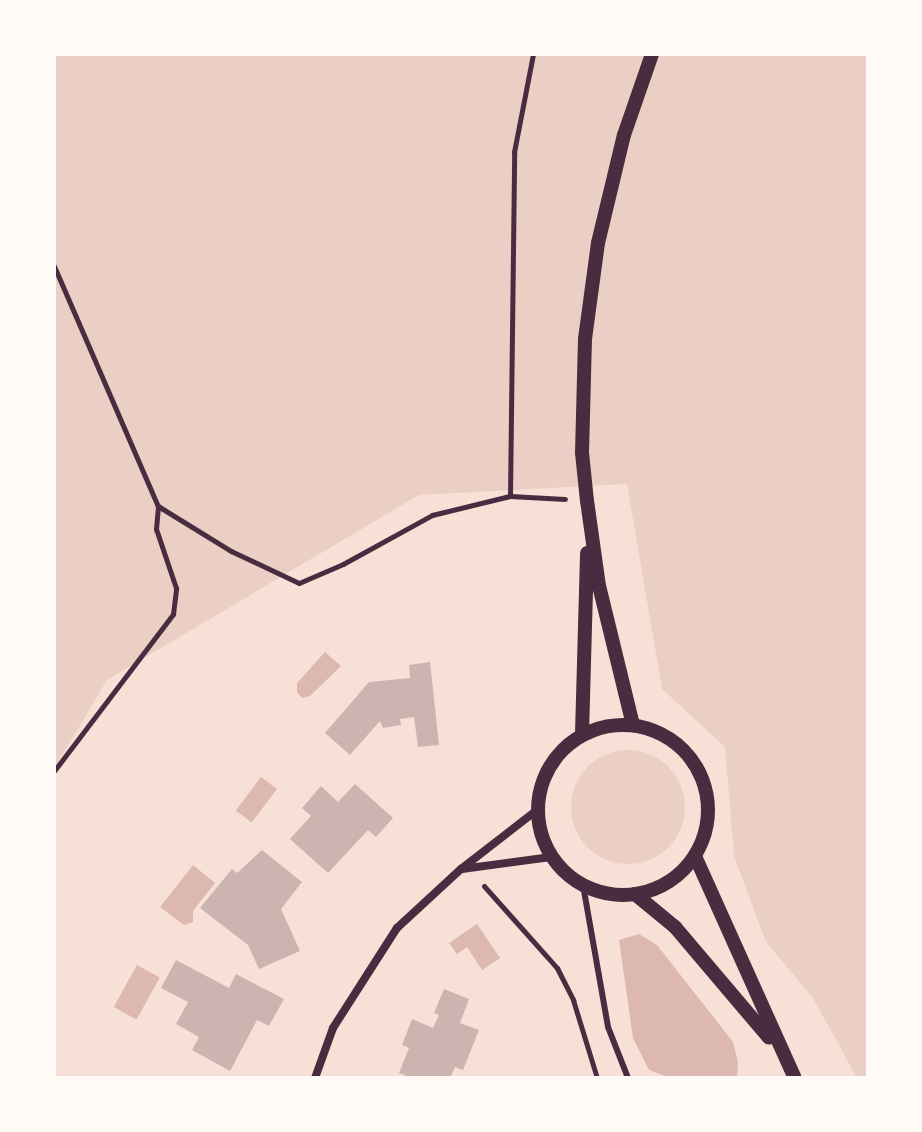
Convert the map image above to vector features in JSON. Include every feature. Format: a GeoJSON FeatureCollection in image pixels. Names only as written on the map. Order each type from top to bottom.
{"type":"FeatureCollection","features":[{"type":"Feature","properties":{"kind":"street"},"geometry":{"type":"LineString","coordinates":[[633,725],[599,586],[587,501],[582,453],[585,339],[598,243],[624,135],[652,54]]}},
{"type":"Feature","properties":{"kind":"street"},"geometry":{"type":"LineString","coordinates":[[582,734],[587,501]]}},
{"type":"Feature","properties":{"kind":"street"},"geometry":{"type":"LineString","coordinates":[[633,725],[657,732],[678,745],[694,763],[705,785],[708,809],[705,834],[695,856],[679,874],[658,887],[635,894],[609,894],[583,885],[551,857],[541,835],[537,810],[549,766],[563,748],[582,734],[607,726],[633,725]]}},
{"type":"Feature","properties":{"kind":"street"},"geometry":{"type":"LineString","coordinates":[[315,1078],[333,1028],[397,928],[461,869],[537,810]]}},
{"type":"Feature","properties":{"kind":"street"},"geometry":{"type":"LineString","coordinates":[[695,856],[795,1078]]}},
{"type":"Feature","properties":{"kind":"street"},"geometry":{"type":"LineString","coordinates":[[461,869],[551,857]]}},
{"type":"Feature","properties":{"kind":"street"},"geometry":{"type":"LineString","coordinates":[[635,894],[675,927],[732,991],[784,1058]]}},
{"type":"Feature","properties":{"kind":"lane"},"geometry":{"type":"LineString","coordinates":[[583,885],[608,1027],[628,1078]]}},
{"type":"Feature","properties":{"kind":"path"},"geometry":{"type":"LineString","coordinates":[[510,496],[514,152],[533,54]]}},
{"type":"Feature","properties":{"kind":"path"},"geometry":{"type":"LineString","coordinates":[[54,266],[158,506],[156,529],[176,588],[173,614],[54,771]]}},
{"type":"Feature","properties":{"kind":"path"},"geometry":{"type":"LineString","coordinates":[[158,506],[231,551],[299,583],[343,564],[432,515],[510,496],[587,501]]}},
{"type":"Feature","properties":{"kind":"path"},"geometry":{"type":"LineString","coordinates":[[461,869],[484,885],[557,968],[573,1000],[597,1078]]}},
{"type":"Feature","properties":{"kind":"shaded area"},"geometry":{"type":"Polygon","coordinates":[[[54,54],[868,54],[868,1078],[857,1078],[813,998],[766,942],[734,856],[725,747],[662,689],[627,484],[419,495],[107,680],[54,769],[54,54]]]}},
{"type":"Feature","properties":{"kind":"shaded area"},"geometry":{"type":"Polygon","coordinates":[[[325,652],[341,666],[310,696],[302,698],[297,692],[297,683],[325,652]]]}},
{"type":"Feature","properties":{"kind":"shaded area"},"geometry":{"type":"Polygon","coordinates":[[[628,750],[650,755],[668,767],[680,785],[685,807],[680,829],[668,847],[650,859],[628,864],[606,859],[588,847],[576,829],[571,807],[576,785],[588,767],[606,755],[628,750]]]}},
{"type":"Feature","properties":{"kind":"shaded area"},"geometry":{"type":"Polygon","coordinates":[[[261,777],[277,789],[252,823],[236,811],[261,777]]]}},
{"type":"Feature","properties":{"kind":"shaded area"},"geometry":{"type":"Polygon","coordinates":[[[193,865],[215,883],[193,911],[193,922],[184,925],[160,907],[193,865]]]}},
{"type":"Feature","properties":{"kind":"shaded area"},"geometry":{"type":"Polygon","coordinates":[[[477,924],[500,958],[482,970],[467,947],[457,954],[449,943],[477,924]]]}},
{"type":"Feature","properties":{"kind":"shaded area"},"geometry":{"type":"Polygon","coordinates":[[[639,934],[657,945],[733,1042],[738,1062],[737,1078],[670,1078],[649,1070],[633,1038],[619,940],[639,934]]]}},
{"type":"Feature","properties":{"kind":"shaded area"},"geometry":{"type":"Polygon","coordinates":[[[137,965],[160,978],[136,1020],[114,1007],[137,965]]]}},
{"type":"Feature","properties":{"kind":"building"},"geometry":{"type":"Polygon","coordinates":[[[430,662],[439,745],[418,747],[414,717],[400,719],[401,725],[383,728],[380,721],[350,755],[325,733],[369,682],[410,678],[409,665],[430,662]]]}},
{"type":"Feature","properties":{"kind":"building"},"geometry":{"type":"Polygon","coordinates":[[[355,784],[393,818],[376,837],[368,830],[328,873],[290,839],[311,816],[302,808],[321,786],[338,802],[355,784]]]}},
{"type":"Feature","properties":{"kind":"building"},"geometry":{"type":"Polygon","coordinates":[[[262,850],[302,882],[281,909],[300,951],[259,969],[248,945],[200,908],[232,869],[237,873],[262,850]]]}},
{"type":"Feature","properties":{"kind":"building"},"geometry":{"type":"Polygon","coordinates":[[[176,960],[229,988],[236,974],[284,999],[269,1026],[257,1020],[230,1071],[192,1050],[199,1037],[176,1024],[188,1002],[161,988],[176,960]]]}},
{"type":"Feature","properties":{"kind":"building"},"geometry":{"type":"Polygon","coordinates":[[[444,989],[469,999],[460,1023],[479,1030],[463,1070],[455,1067],[450,1078],[411,1078],[399,1073],[409,1048],[402,1045],[412,1019],[433,1028],[439,1015],[434,1013],[444,989]]]}}]}
